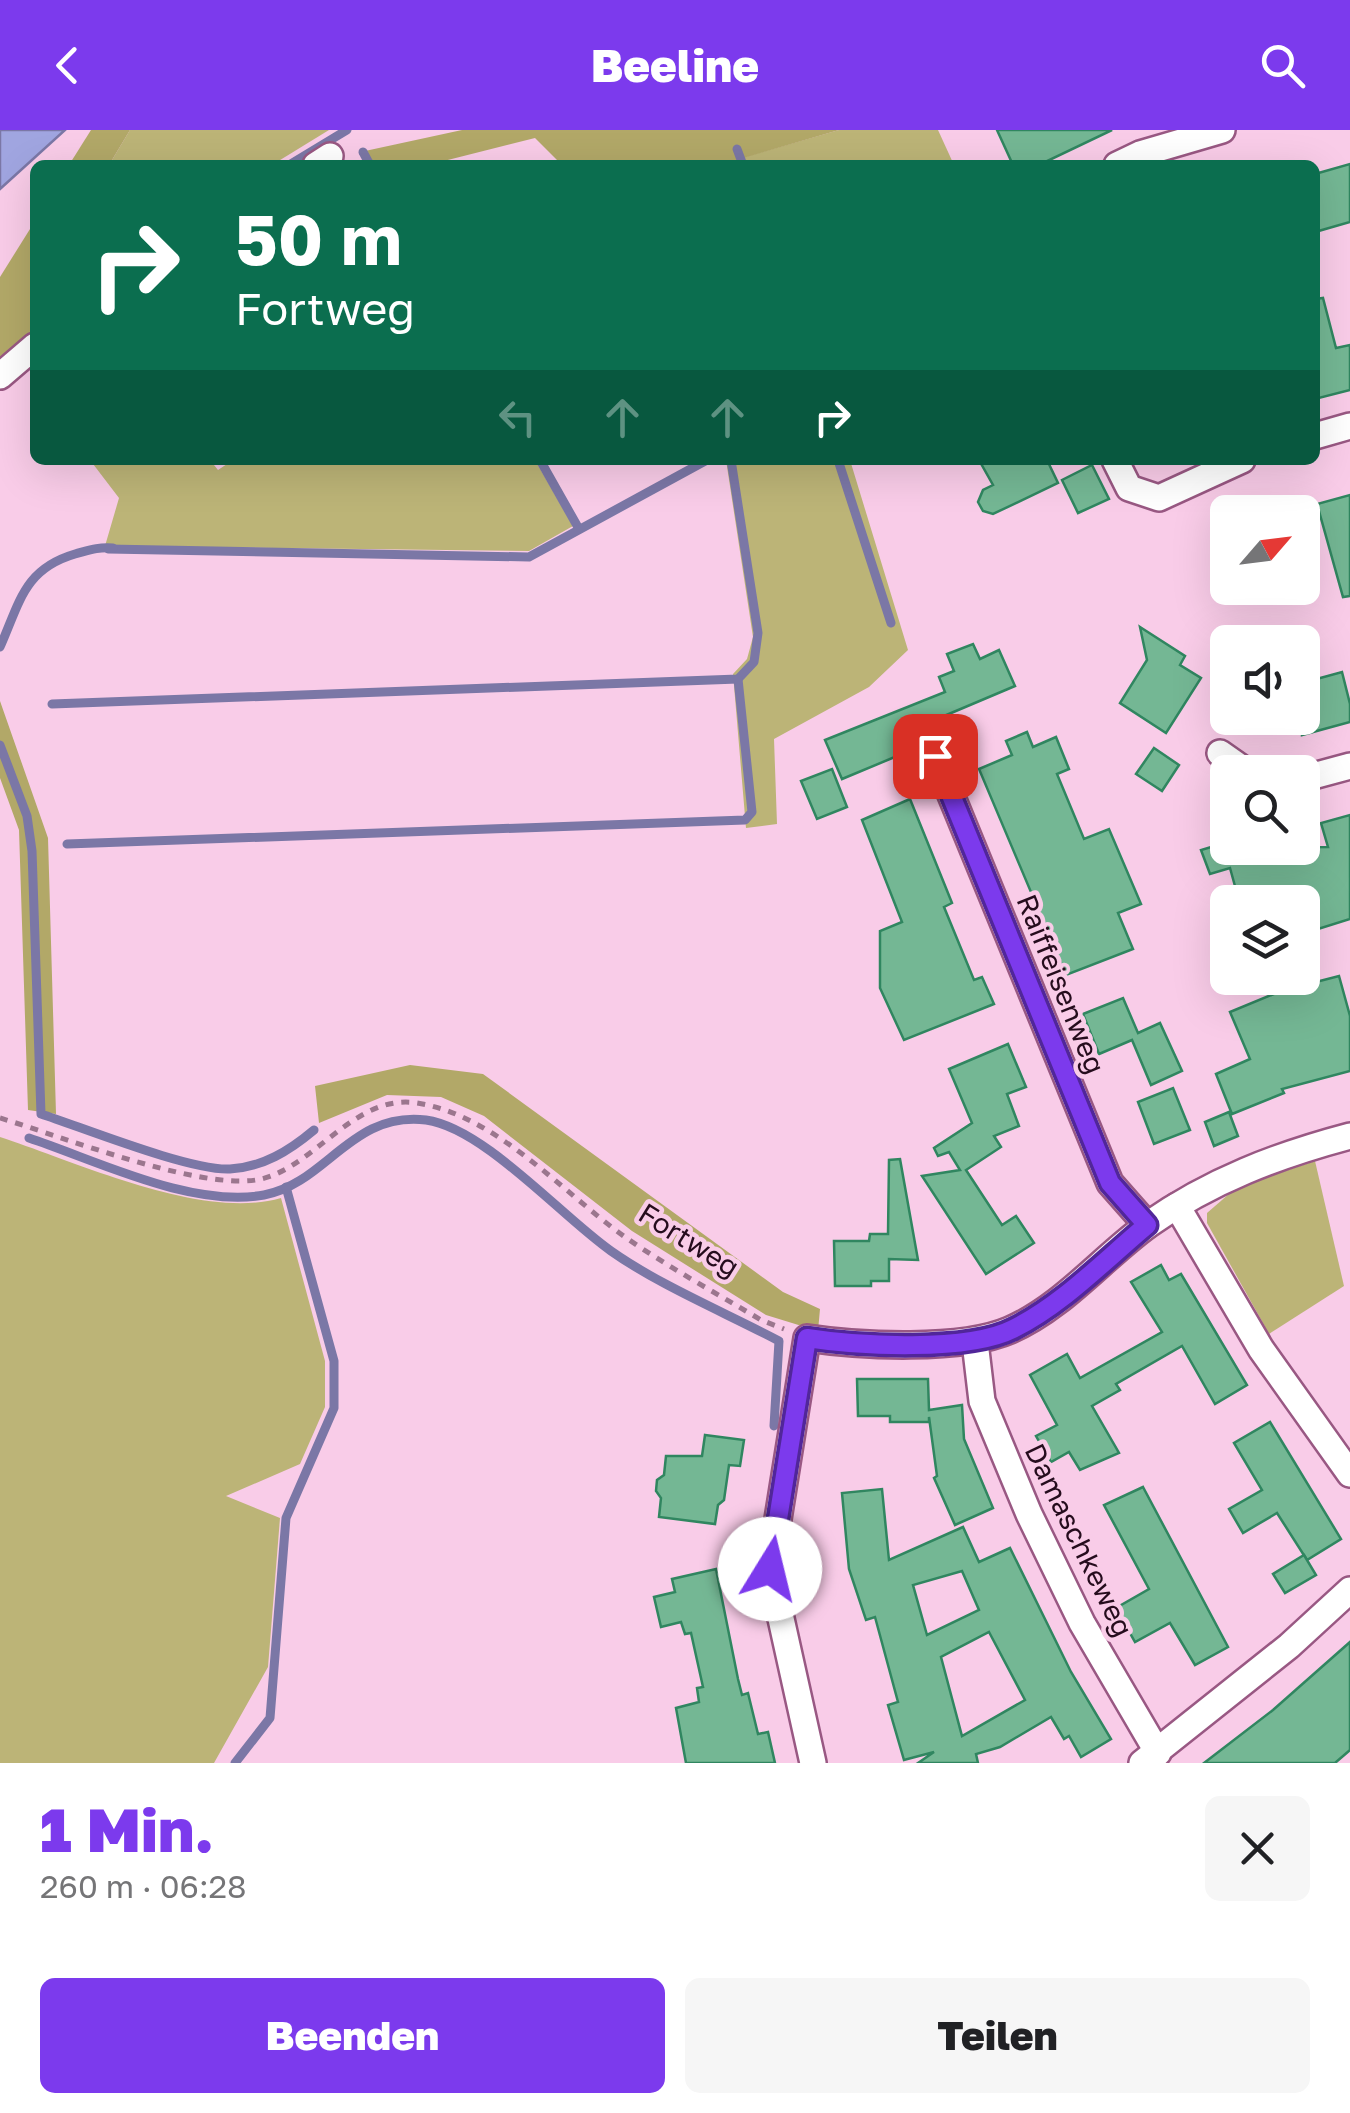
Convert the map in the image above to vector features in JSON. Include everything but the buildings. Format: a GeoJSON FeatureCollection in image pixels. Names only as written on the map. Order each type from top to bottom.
{"type":"FeatureCollection","features":[{"type":"Feature","properties":{"kind":"street"},"geometry":{"type":"LineString","coordinates":[[1127,160],[1222,130]]}},
{"type":"Feature","properties":{"kind":"street"},"geometry":{"type":"LineString","coordinates":[[0,376],[30,350]]}},
{"type":"Feature","properties":{"kind":"street"},"geometry":{"type":"LineString","coordinates":[[1320,435],[1350,426]]}},
{"type":"Feature","properties":{"kind":"street"},"geometry":{"type":"LineString","coordinates":[[1117,465],[1128,488],[1159,498],[1231,465]]}},
{"type":"Feature","properties":{"kind":"street","name":"Raiffeisenweg"},"geometry":{"type":"LineString","coordinates":[[935,756],[1110,1183],[1147,1225]]}},
{"type":"Feature","properties":{"kind":"street"},"geometry":{"type":"LineString","coordinates":[[1320,774],[1350,766]]}},
{"type":"Feature","properties":{"kind":"street"},"geometry":{"type":"LineString","coordinates":[[813,1763],[770,1569],[807,1338],[841,1343],[975,1342],[1013,1329],[1177,1206],[1232,1175],[1350,1136]]}},
{"type":"Feature","properties":{"kind":"street"},"geometry":{"type":"LineString","coordinates":[[1177,1206],[1261,1348],[1350,1474]]}},
{"type":"Feature","properties":{"kind":"street","name":"Damaschkeweg"},"geometry":{"type":"LineString","coordinates":[[975,1342],[982,1401],[1029,1514],[1150,1758],[1289,1646],[1350,1590]]}},
{"type":"Feature","properties":{"kind":"path","name":"Fortweg"},"geometry":{"type":"LineString","coordinates":[[0,1118],[195,1177],[230,1181],[260,1180],[281,1171],[362,1115],[390,1104],[412,1102],[436,1107],[478,1123],[626,1238],[761,1320],[807,1338]]}},
{"type":"Feature","properties":{"kind":"shaded area"},"geometry":{"type":"Polygon","coordinates":[[[91,130],[130,130],[112,160],[72,160],[91,130]]]}},
{"type":"Feature","properties":{"kind":"shaded area"},"geometry":{"type":"Polygon","coordinates":[[[130,130],[329,130],[280,160],[112,160],[130,130]]]}},
{"type":"Feature","properties":{"kind":"shaded area"},"geometry":{"type":"Polygon","coordinates":[[[462,130],[839,130],[736,160],[557,160],[535,138],[448,160],[371,160],[365,151],[462,130]]]}},
{"type":"Feature","properties":{"kind":"shaded area"},"geometry":{"type":"Polygon","coordinates":[[[839,130],[938,130],[952,160],[734,160],[839,130]]]}},
{"type":"Feature","properties":{"kind":"shaded area"},"geometry":{"type":"Polygon","coordinates":[[[30,229],[30,336],[0,360],[0,277],[30,229]]]}},
{"type":"Feature","properties":{"kind":"shaded area"},"geometry":{"type":"Polygon","coordinates":[[[94,465],[214,465],[218,470],[226,465],[538,465],[573,526],[529,551],[105,546],[119,498],[94,465]]]}},
{"type":"Feature","properties":{"kind":"shaded area"},"geometry":{"type":"Polygon","coordinates":[[[727,465],[852,465],[908,650],[869,687],[774,739],[777,824],[746,828],[733,674],[747,659],[753,637],[727,465]]]}},
{"type":"Feature","properties":{"kind":"shaded area"},"geometry":{"type":"Polygon","coordinates":[[[0,701],[48,838],[56,1114],[28,1110],[19,830],[0,778],[0,701]]]}},
{"type":"Feature","properties":{"kind":"shaded area"},"geometry":{"type":"Polygon","coordinates":[[[410,1065],[483,1074],[783,1292],[820,1309],[818,1331],[766,1315],[632,1231],[484,1116],[441,1097],[387,1095],[319,1123],[315,1086],[410,1065]]]}},
{"type":"Feature","properties":{"kind":"shaded area"},"geometry":{"type":"Polygon","coordinates":[[[0,1137],[178,1195],[249,1203],[281,1198],[325,1361],[325,1407],[300,1464],[226,1496],[280,1518],[268,1667],[214,1763],[0,1763],[0,1137]]]}},
{"type":"Feature","properties":{"kind":"shaded area"},"geometry":{"type":"Polygon","coordinates":[[[1315,1161],[1344,1286],[1269,1334],[1207,1223],[1207,1213],[1237,1187],[1315,1161]]]}},
{"type":"Feature","properties":{"kind":"water"},"geometry":{"type":"Polygon","coordinates":[[[0,130],[65,130],[30,160],[0,189],[0,130]]]}},
{"type":"Feature","properties":{"kind":"waterway"},"geometry":{"type":"LineString","coordinates":[[297,160],[347,130]]}},
{"type":"Feature","properties":{"kind":"waterway"},"geometry":{"type":"LineString","coordinates":[[737,149],[741,160]]}},
{"type":"Feature","properties":{"kind":"waterway"},"geometry":{"type":"LineString","coordinates":[[363,152],[367,160]]}},
{"type":"Feature","properties":{"kind":"waterway"},"geometry":{"type":"LineString","coordinates":[[543,465],[579,529]]}},
{"type":"Feature","properties":{"kind":"waterway"},"geometry":{"type":"LineString","coordinates":[[108,549],[529,557],[698,465]]}},
{"type":"Feature","properties":{"kind":"waterway"},"geometry":{"type":"LineString","coordinates":[[52,704],[738,679],[754,662],[758,633],[732,465]]}},
{"type":"Feature","properties":{"kind":"waterway"},"geometry":{"type":"LineString","coordinates":[[840,465],[891,623]]}},
{"type":"Feature","properties":{"kind":"waterway"},"geometry":{"type":"LineString","coordinates":[[0,647],[34,578],[58,560],[98,548],[113,548]]}},
{"type":"Feature","properties":{"kind":"waterway"},"geometry":{"type":"LineString","coordinates":[[67,844],[745,820],[752,812],[738,679]]}},
{"type":"Feature","properties":{"kind":"waterway"},"geometry":{"type":"LineString","coordinates":[[0,745],[27,816],[32,851],[41,1114],[164,1156],[212,1168],[254,1165],[275,1157],[314,1130]]}},
{"type":"Feature","properties":{"kind":"waterway"},"geometry":{"type":"LineString","coordinates":[[29,1138],[176,1189],[236,1197],[286,1188],[378,1126],[400,1120],[426,1120],[449,1126],[522,1175],[611,1251],[671,1287],[779,1341],[774,1426]]}},
{"type":"Feature","properties":{"kind":"waterway"},"geometry":{"type":"LineString","coordinates":[[235,1763],[270,1718],[286,1518],[334,1408],[334,1361],[286,1187]]}},
{"type":"Feature","properties":{"kind":"route"},"geometry":{"type":"LineString","coordinates":[[770,1569],[807,1338],[841,1343],[975,1342],[1013,1329],[1059,1298],[1147,1225],[1110,1183],[935,756]]}}]}
